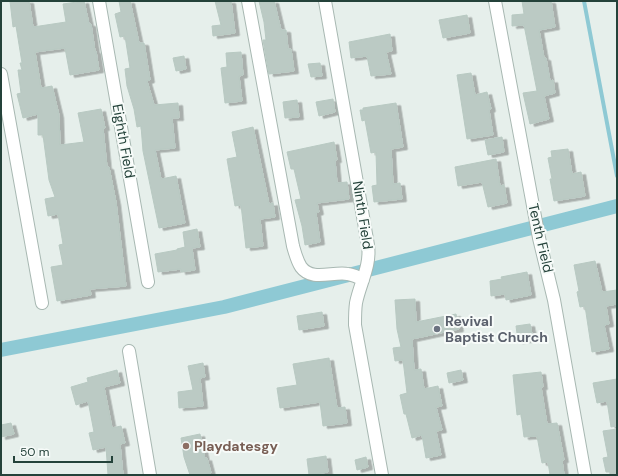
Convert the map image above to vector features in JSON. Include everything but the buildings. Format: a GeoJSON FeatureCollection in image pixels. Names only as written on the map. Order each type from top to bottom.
{"type":"FeatureCollection","features":[{"type":"Feature","properties":{"kind":"street","name":"Eighth Field"},"geometry":{"type":"LineString","coordinates":[[99,1],[148,282]]}},
{"type":"Feature","properties":{"kind":"street"},"geometry":{"type":"LineString","coordinates":[[248,1],[293,246],[297,259],[304,270],[309,274],[354,275],[363,280]]}},
{"type":"Feature","properties":{"kind":"street","name":"Ninth Field"},"geometry":{"type":"LineString","coordinates":[[325,1],[370,255],[356,303],[355,325],[382,475]]}},
{"type":"Feature","properties":{"kind":"street","name":"Tenth Field"},"geometry":{"type":"LineString","coordinates":[[495,1],[539,238],[554,300],[585,475]]}},
{"type":"Feature","properties":{"kind":"street"},"geometry":{"type":"LineString","coordinates":[[1,74],[42,303]]}},
{"type":"Feature","properties":{"kind":"street"},"geometry":{"type":"LineString","coordinates":[[130,351],[150,475]]}},
{"type":"Feature","properties":{"kind":"waterway"},"geometry":{"type":"LineString","coordinates":[[584,1],[617,176]]}},
{"type":"Feature","properties":{"kind":"waterway"},"geometry":{"type":"LineString","coordinates":[[1,350],[224,307],[617,206]]}},
{"type":"Feature","properties":{"kind":"place","name":"Revival Baptist Church"},"geometry":{"type":"Point","coordinates":[437,329]}},
{"type":"Feature","properties":{"kind":"place","name":"Playdatesgy"},"geometry":{"type":"Point","coordinates":[186,446]}}]}
